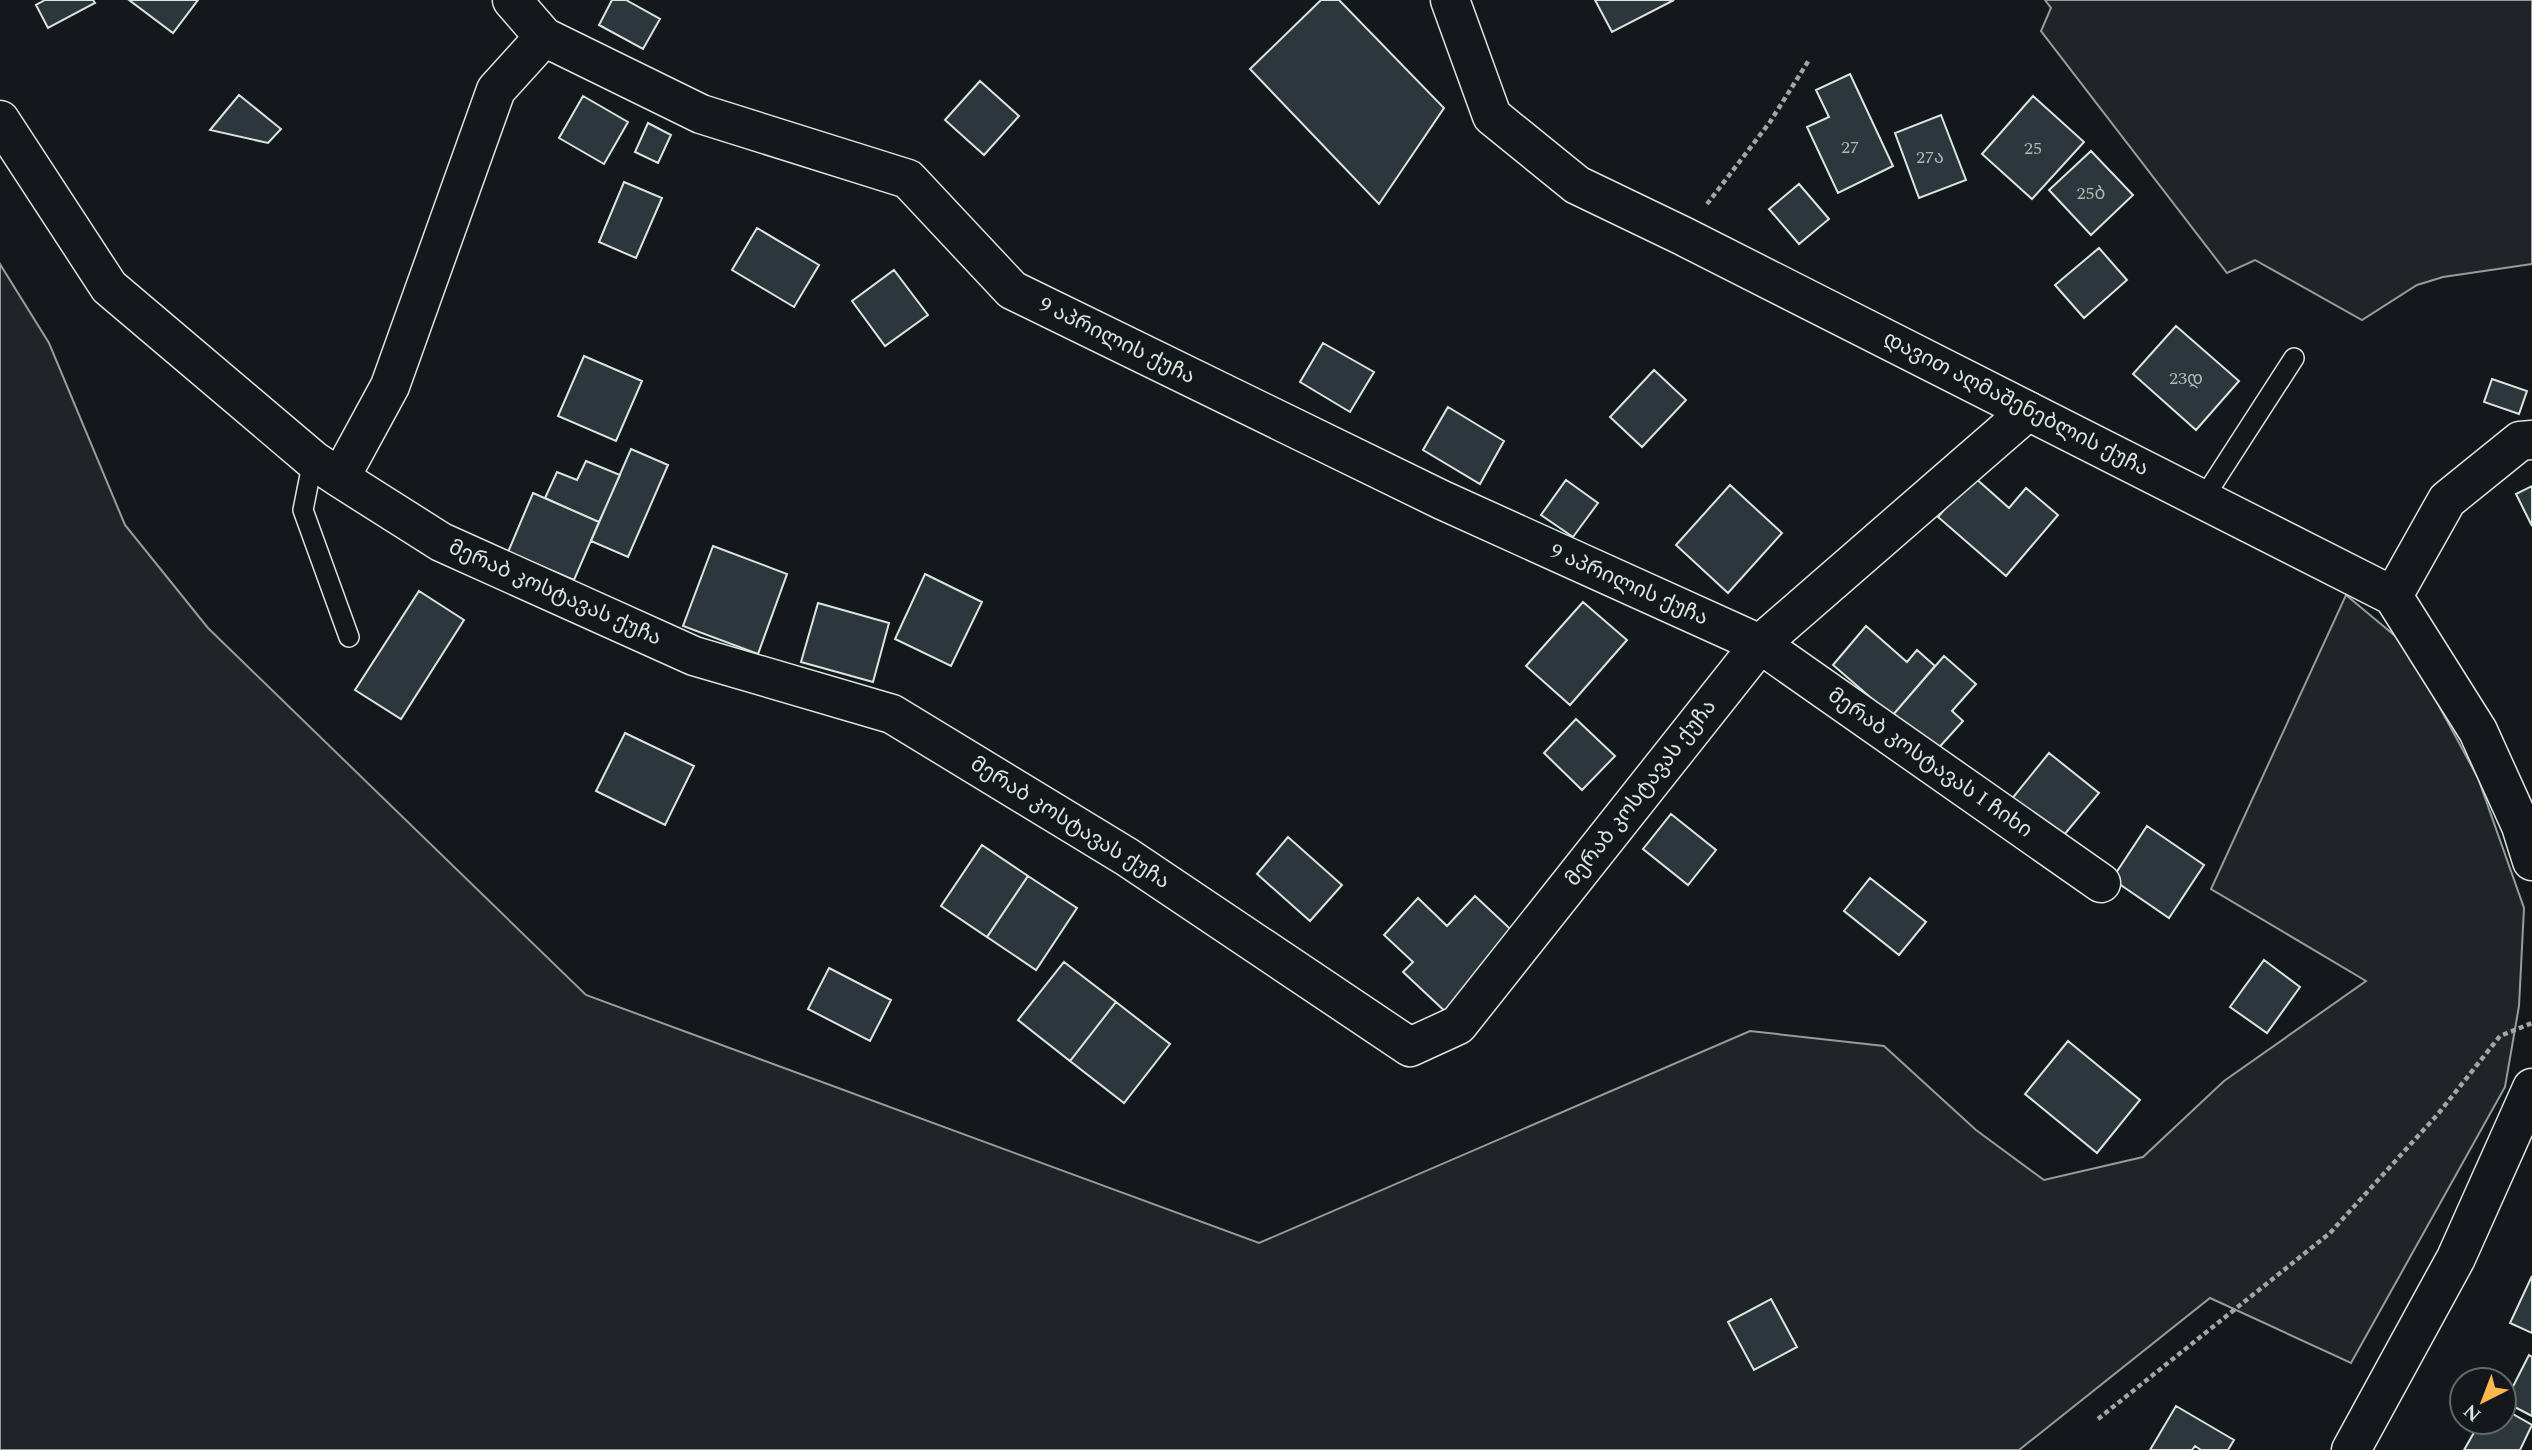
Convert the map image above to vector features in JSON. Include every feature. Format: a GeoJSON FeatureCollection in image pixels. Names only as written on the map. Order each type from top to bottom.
{"type":"FeatureCollection","features":[{"type":"Feature","properties":{"kind":"street","name":"9 აპრილის ქუჩა"},"geometry":{"type":"LineString","coordinates":[[512,0],[544,37],[701,114],[908,179],[1012,290],[1441,500],[1760,644]]}},
{"type":"Feature","properties":{"kind":"street","name":"დავით აღმაშენებლის ქუჩა"},"geometry":{"type":"LineString","coordinates":[[1450,0],[1492,116],[1577,185],[1683,236],[2393,596]]}},
{"type":"Feature","properties":{"kind":"street"},"geometry":{"type":"LineString","coordinates":[[0,120],[109,287],[326,469],[390,386],[496,90],[544,37]]}},
{"type":"Feature","properties":{"kind":"street","name":"მერაბ კოსტავას ქუჩა"},"geometry":{"type":"LineString","coordinates":[[326,469],[441,541],[694,656],[892,714],[1127,856],[1410,1047],[1458,1025],[1760,644],[2028,411]]}},
{"type":"Feature","properties":{"kind":"street"},"geometry":{"type":"LineString","coordinates":[[2532,440],[2520,441],[2447,500],[2393,596],[2478,731],[2521,826],[2532,861]]}},
{"type":"Feature","properties":{"kind":"street","name":"მერაბ კოსტავას I ჩიხი"},"geometry":{"type":"LineString","coordinates":[[1760,644],[2101,883]]}},
{"type":"Feature","properties":{"kind":"street"},"geometry":{"type":"LineString","coordinates":[[2351,1450],[2456,1258],[2532,1088]]}},
{"type":"Feature","properties":{"kind":"lane"},"geometry":{"type":"LineString","coordinates":[[2203,499],[2294,358]]}},
{"type":"Feature","properties":{"kind":"lane"},"geometry":{"type":"LineString","coordinates":[[326,469],[303,510],[349,637]]}},
{"type":"Feature","properties":{"kind":"path"},"geometry":{"type":"LineString","coordinates":[[1683,236],[1770,122],[1809,60]]}},
{"type":"Feature","properties":{"kind":"path"},"geometry":{"type":"LineString","coordinates":[[2098,1419],[2330,1233],[2438,1114],[2500,1036],[2532,1023]]}},
{"type":"Feature","properties":{"kind":"shaded area"},"geometry":{"type":"Polygon","coordinates":[[[2045,0],[2532,0],[2532,264],[2443,277],[2417,285],[2362,320],[2255,260],[2227,273],[2041,31],[2051,8],[2045,0]]]}},
{"type":"Feature","properties":{"kind":"shaded area"},"geometry":{"type":"Polygon","coordinates":[[[0,264],[49,343],[125,525],[208,628],[586,995],[1259,1243],[1750,1031],[1884,1046],[1976,1130],[2044,1180],[2143,1157],[2224,1081],[2366,981],[2211,889],[2346,595],[2406,645],[2478,778],[2524,908],[2519,1006],[2505,1087],[2351,1363],[2210,1298],[2019,1450],[0,1450],[0,264]]]}},
{"type":"Feature","properties":{"kind":"building"},"geometry":{"type":"Polygon","coordinates":[[[45,0],[93,0],[95,3],[48,28],[36,5],[45,0]]]}},
{"type":"Feature","properties":{"kind":"building"},"geometry":{"type":"Polygon","coordinates":[[[129,0],[198,0],[173,33],[129,0]]]}},
{"type":"Feature","properties":{"kind":"building"},"geometry":{"type":"Polygon","coordinates":[[[612,0],[626,0],[660,19],[643,49],[599,25],[612,0]]]}},
{"type":"Feature","properties":{"kind":"building"},"geometry":{"type":"Polygon","coordinates":[[[1321,0],[1339,0],[1444,108],[1379,204],[1250,69],[1321,0]]]}},
{"type":"Feature","properties":{"kind":"building"},"geometry":{"type":"Polygon","coordinates":[[[1595,0],[1674,0],[1612,32],[1595,0]]]}},
{"type":"Feature","properties":{"kind":"building"},"geometry":{"type":"Polygon","coordinates":[[[1850,74],[1893,166],[1838,193],[1807,127],[1829,117],[1816,90],[1850,74]]]}},
{"type":"Feature","properties":{"kind":"building"},"geometry":{"type":"Polygon","coordinates":[[[980,81],[1019,116],[984,155],[945,120],[980,81]]]}},
{"type":"Feature","properties":{"kind":"building"},"geometry":{"type":"Polygon","coordinates":[[[239,95],[281,129],[268,143],[210,130],[239,95]]]}},
{"type":"Feature","properties":{"kind":"building"},"geometry":{"type":"Polygon","coordinates":[[[583,96],[628,122],[604,164],[559,138],[583,96]]]}},
{"type":"Feature","properties":{"kind":"building"},"geometry":{"type":"Polygon","coordinates":[[[2033,96],[2084,142],[2032,199],[1982,154],[2033,96]]]}},
{"type":"Feature","properties":{"kind":"building"},"geometry":{"type":"Polygon","coordinates":[[[1941,115],[1966,180],[1919,198],[1895,133],[1941,115]]]}},
{"type":"Feature","properties":{"kind":"building"},"geometry":{"type":"Polygon","coordinates":[[[648,123],[671,135],[658,163],[635,152],[648,123]]]}},
{"type":"Feature","properties":{"kind":"building"},"geometry":{"type":"Polygon","coordinates":[[[2091,151],[2133,195],[2091,235],[2049,190],[2091,151]]]}},
{"type":"Feature","properties":{"kind":"building"},"geometry":{"type":"Polygon","coordinates":[[[624,182],[662,198],[636,258],[599,242],[624,182]]]}},
{"type":"Feature","properties":{"kind":"building"},"geometry":{"type":"Polygon","coordinates":[[[1799,184],[1829,219],[1799,244],[1769,209],[1799,184]]]}},
{"type":"Feature","properties":{"kind":"building"},"geometry":{"type":"Polygon","coordinates":[[[757,228],[819,265],[794,307],[732,270],[757,228]]]}},
{"type":"Feature","properties":{"kind":"building"},"geometry":{"type":"Polygon","coordinates":[[[2099,248],[2127,280],[2084,318],[2055,285],[2099,248]]]}},
{"type":"Feature","properties":{"kind":"building"},"geometry":{"type":"Polygon","coordinates":[[[894,270],[928,315],[885,346],[852,301],[894,270]]]}},
{"type":"Feature","properties":{"kind":"building"},"geometry":{"type":"Polygon","coordinates":[[[2176,326],[2239,381],[2196,430],[2133,374],[2176,326]]]}},
{"type":"Feature","properties":{"kind":"building"},"geometry":{"type":"Polygon","coordinates":[[[1323,343],[1374,372],[1350,412],[1300,382],[1323,343]]]}},
{"type":"Feature","properties":{"kind":"building"},"geometry":{"type":"Polygon","coordinates":[[[584,356],[642,381],[616,441],[558,416],[584,356]]]}},
{"type":"Feature","properties":{"kind":"building"},"geometry":{"type":"Polygon","coordinates":[[[1654,370],[1686,400],[1642,447],[1610,417],[1654,370]]]}},
{"type":"Feature","properties":{"kind":"building"},"geometry":{"type":"Polygon","coordinates":[[[2492,379],[2527,391],[2519,414],[2484,402],[2492,379]]]}},
{"type":"Feature","properties":{"kind":"building"},"geometry":{"type":"Polygon","coordinates":[[[1448,407],[1504,441],[1480,484],[1423,450],[1448,407]]]}},
{"type":"Feature","properties":{"kind":"building"},"geometry":{"type":"Polygon","coordinates":[[[631,449],[668,465],[628,557],[591,541],[631,449]]]}},
{"type":"Feature","properties":{"kind":"building"},"geometry":{"type":"Polygon","coordinates":[[[586,461],[620,475],[599,522],[545,498],[557,472],[577,480],[586,461]]]}},
{"type":"Feature","properties":{"kind":"building"},"geometry":{"type":"Polygon","coordinates":[[[1973,476],[2009,508],[2026,488],[2058,515],[2006,576],[1938,517],[1973,476]]]}},
{"type":"Feature","properties":{"kind":"building"},"geometry":{"type":"Polygon","coordinates":[[[1566,480],[1598,503],[1573,537],[1541,515],[1566,480]]]}},
{"type":"Feature","properties":{"kind":"building"},"geometry":{"type":"Polygon","coordinates":[[[1730,485],[1782,533],[1728,593],[1676,545],[1730,485]]]}},
{"type":"Feature","properties":{"kind":"building"},"geometry":{"type":"Polygon","coordinates":[[[2532,486],[2532,526],[2516,494],[2532,486]]]}},
{"type":"Feature","properties":{"kind":"building"},"geometry":{"type":"Polygon","coordinates":[[[533,493],[599,522],[574,580],[508,552],[533,493]]]}},
{"type":"Feature","properties":{"kind":"building"},"geometry":{"type":"Polygon","coordinates":[[[713,546],[787,574],[758,654],[683,626],[713,546]]]}},
{"type":"Feature","properties":{"kind":"building"},"geometry":{"type":"Polygon","coordinates":[[[925,574],[982,602],[951,666],[895,639],[925,574]]]}},
{"type":"Feature","properties":{"kind":"building"},"geometry":{"type":"Polygon","coordinates":[[[419,591],[464,620],[401,719],[355,690],[419,591]]]}},
{"type":"Feature","properties":{"kind":"building"},"geometry":{"type":"Polygon","coordinates":[[[1583,602],[1627,640],[1570,705],[1526,666],[1583,602]]]}},
{"type":"Feature","properties":{"kind":"building"},"geometry":{"type":"Polygon","coordinates":[[[818,603],[889,623],[873,682],[801,662],[818,603]]]}},
{"type":"Feature","properties":{"kind":"building"},"geometry":{"type":"Polygon","coordinates":[[[1866,626],[1907,662],[1917,650],[1935,666],[1892,716],[1833,665],[1866,626]]]}},
{"type":"Feature","properties":{"kind":"building"},"geometry":{"type":"Polygon","coordinates":[[[1944,656],[1976,684],[1952,711],[1963,721],[1934,753],[1892,716],[1944,656]]]}},
{"type":"Feature","properties":{"kind":"building"},"geometry":{"type":"Polygon","coordinates":[[[1576,719],[1615,756],[1582,790],[1544,753],[1576,719]]]}},
{"type":"Feature","properties":{"kind":"building"},"geometry":{"type":"Polygon","coordinates":[[[625,733],[694,766],[665,825],[596,791],[625,733]]]}},
{"type":"Feature","properties":{"kind":"building"},"geometry":{"type":"Polygon","coordinates":[[[2049,753],[2099,793],[2059,841],[2010,801],[2049,753]]]}},
{"type":"Feature","properties":{"kind":"building"},"geometry":{"type":"Polygon","coordinates":[[[1671,814],[1716,850],[1688,885],[1643,849],[1671,814]]]}},
{"type":"Feature","properties":{"kind":"building"},"geometry":{"type":"Polygon","coordinates":[[[2147,826],[2204,865],[2169,918],[2112,879],[2147,826]]]}},
{"type":"Feature","properties":{"kind":"building"},"geometry":{"type":"Polygon","coordinates":[[[1288,837],[1342,885],[1310,921],[1257,874],[1288,837]]]}},
{"type":"Feature","properties":{"kind":"building"},"geometry":{"type":"Polygon","coordinates":[[[982,845],[1028,876],[987,937],[941,906],[982,845]]]}},
{"type":"Feature","properties":{"kind":"building"},"geometry":{"type":"Polygon","coordinates":[[[1028,876],[1077,908],[1036,970],[987,937],[1028,876]]]}},
{"type":"Feature","properties":{"kind":"building"},"geometry":{"type":"Polygon","coordinates":[[[1870,878],[1926,922],[1899,955],[1844,911],[1870,878]]]}},
{"type":"Feature","properties":{"kind":"building"},"geometry":{"type":"Polygon","coordinates":[[[1475,896],[1521,939],[1449,1015],[1403,972],[1413,962],[1384,935],[1418,898],[1447,926],[1475,896]]]}},
{"type":"Feature","properties":{"kind":"building"},"geometry":{"type":"Polygon","coordinates":[[[2264,960],[2300,987],[2267,1033],[2230,1007],[2264,960]]]}},
{"type":"Feature","properties":{"kind":"building"},"geometry":{"type":"Polygon","coordinates":[[[1064,962],[1116,1002],[1070,1061],[1018,1020],[1064,962]]]}},
{"type":"Feature","properties":{"kind":"building"},"geometry":{"type":"Polygon","coordinates":[[[829,968],[891,1000],[870,1041],[808,1009],[829,968]]]}},
{"type":"Feature","properties":{"kind":"building"},"geometry":{"type":"Polygon","coordinates":[[[1116,1002],[1170,1044],[1124,1103],[1070,1061],[1116,1002]]]}},
{"type":"Feature","properties":{"kind":"building"},"geometry":{"type":"Polygon","coordinates":[[[2068,1041],[2140,1100],[2097,1153],[2025,1094],[2068,1041]]]}},
{"type":"Feature","properties":{"kind":"building"},"geometry":{"type":"Polygon","coordinates":[[[2532,1276],[2532,1333],[2510,1323],[2532,1276]]]}},
{"type":"Feature","properties":{"kind":"building"},"geometry":{"type":"Polygon","coordinates":[[[1771,1299],[1797,1347],[1754,1370],[1728,1322],[1771,1299]]]}},
{"type":"Feature","properties":{"kind":"building"},"geometry":{"type":"Polygon","coordinates":[[[2529,1355],[2532,1357],[2532,1416],[2518,1409],[2518,1377],[2529,1355]]]}},
{"type":"Feature","properties":{"kind":"building"},"geometry":{"type":"Polygon","coordinates":[[[2176,1406],[2234,1440],[2228,1450],[2201,1450],[2195,1446],[2192,1450],[2150,1450],[2176,1406]]]}},
{"type":"Feature","properties":{"kind":"building"},"geometry":{"type":"Polygon","coordinates":[[[2518,1417],[2532,1425],[2520,1450],[2464,1450],[2472,1436],[2518,1436],[2518,1417]]]}}]}
